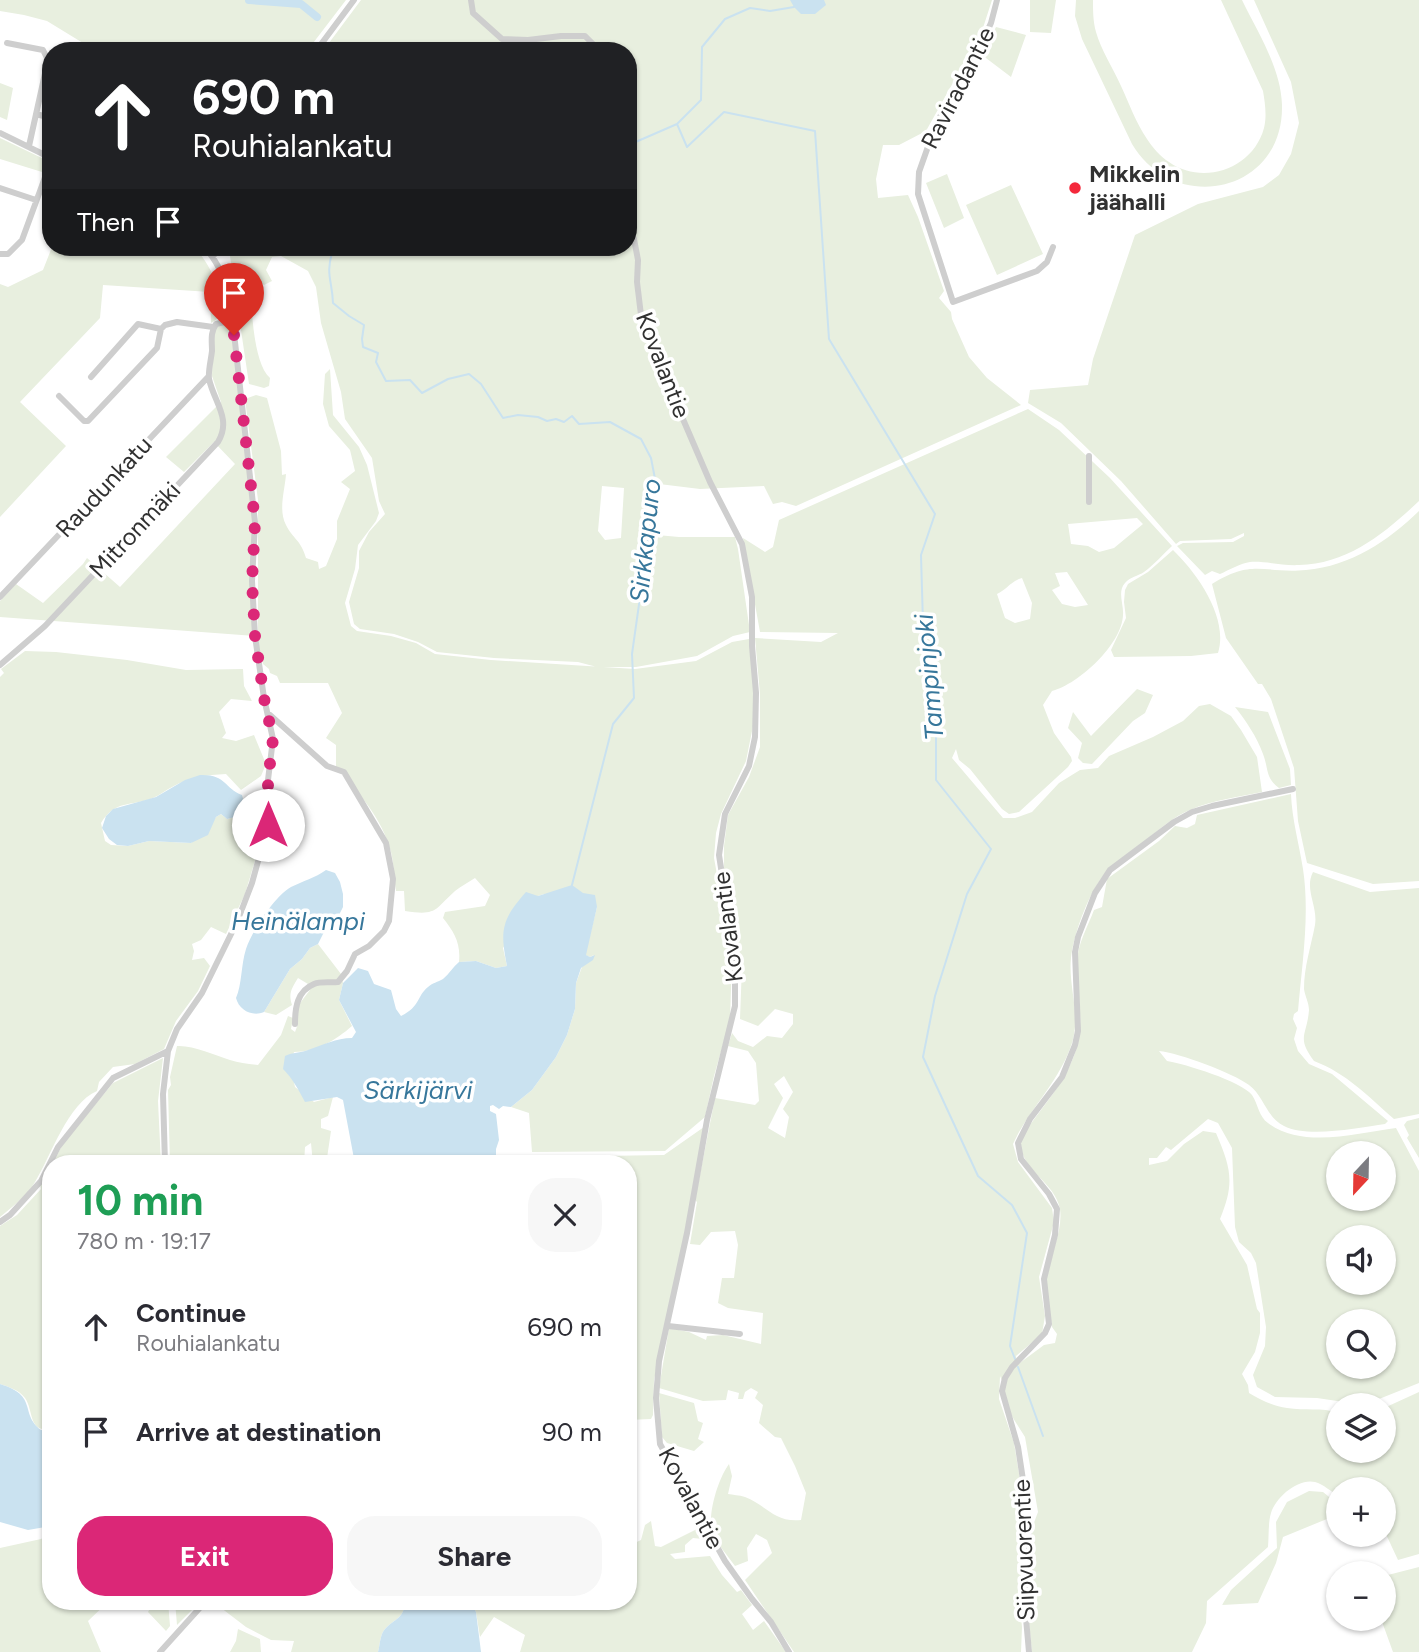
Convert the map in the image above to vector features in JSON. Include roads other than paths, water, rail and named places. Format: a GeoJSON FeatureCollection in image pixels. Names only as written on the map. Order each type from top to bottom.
{"type":"FeatureCollection","features":[{"type":"Feature","properties":{"kind":"street"},"geometry":{"type":"LineString","coordinates":[[323,42],[354,0]]}},
{"type":"Feature","properties":{"kind":"street"},"geometry":{"type":"LineString","coordinates":[[471,0],[473,13],[502,39],[585,36],[591,42]]}},
{"type":"Feature","properties":{"kind":"street","name":"Raviradantie"},"geometry":{"type":"LineString","coordinates":[[997,0],[985,36],[931,135],[919,172],[918,194],[953,302],[1037,271],[1047,262],[1053,247]]}},
{"type":"Feature","properties":{"kind":"street"},"geometry":{"type":"LineString","coordinates":[[7,43],[42,50]]}},
{"type":"Feature","properties":{"kind":"street"},"geometry":{"type":"LineString","coordinates":[[29,146],[42,91]]}},
{"type":"Feature","properties":{"kind":"street"},"geometry":{"type":"LineString","coordinates":[[36,114],[42,116]]}},
{"type":"Feature","properties":{"kind":"street"},"geometry":{"type":"LineString","coordinates":[[0,133],[42,154]]}},
{"type":"Feature","properties":{"kind":"street"},"geometry":{"type":"LineString","coordinates":[[0,254],[8,254],[22,240],[42,185]]}},
{"type":"Feature","properties":{"kind":"street"},"geometry":{"type":"LineString","coordinates":[[0,188],[37,200]]}},
{"type":"Feature","properties":{"kind":"street","name":"Kovalantie"},"geometry":{"type":"LineString","coordinates":[[637,255],[641,315],[710,482],[742,544],[752,597],[756,693],[755,737],[749,766],[725,814],[719,855],[735,959],[736,1006],[707,1120],[656,1383],[660,1444],[725,1560],[751,1599],[772,1622],[789,1652]]}},
{"type":"Feature","properties":{"kind":"street"},"geometry":{"type":"LineString","coordinates":[[165,1155],[163,1094],[168,1051],[177,1029],[202,993],[237,922],[252,883],[268,825],[268,780],[273,739],[255,636],[252,582],[255,522],[233,320],[227,287],[213,256]]}},
{"type":"Feature","properties":{"kind":"street"},"geometry":{"type":"LineString","coordinates":[[59,396],[84,421],[88,421],[157,348],[161,329],[165,325],[177,322],[213,327],[233,320]]}},
{"type":"Feature","properties":{"kind":"street"},"geometry":{"type":"LineString","coordinates":[[91,377],[138,324],[161,329]]}},
{"type":"Feature","properties":{"kind":"street"},"geometry":{"type":"LineString","coordinates":[[208,377],[213,327]]}},
{"type":"Feature","properties":{"kind":"street","name":"Raudunkatu"},"geometry":{"type":"LineString","coordinates":[[0,597],[208,377]]}},
{"type":"Feature","properties":{"kind":"street","name":"Mitronmäki"},"geometry":{"type":"LineString","coordinates":[[0,666],[45,626],[218,442],[224,432],[223,420],[208,377]]}},
{"type":"Feature","properties":{"kind":"street"},"geometry":{"type":"LineString","coordinates":[[1089,456],[1089,502]]}},
{"type":"Feature","properties":{"kind":"street"},"geometry":{"type":"LineString","coordinates":[[269,714],[327,766],[344,772],[386,844],[393,879],[388,921],[384,931],[369,946],[355,954],[338,982],[314,984],[305,990],[295,1008],[295,1024]]}},
{"type":"Feature","properties":{"kind":"street","name":"Siipvuorentie"},"geometry":{"type":"LineString","coordinates":[[1029,1652],[1025,1607],[1030,1567],[1028,1513],[1018,1447],[1002,1391],[1005,1378],[1012,1367],[1045,1333],[1049,1324],[1044,1279],[1055,1235],[1057,1209],[1049,1194],[1021,1159],[1018,1143],[1030,1119],[1062,1077],[1075,1045],[1078,1031],[1075,953],[1078,937],[1095,893],[1110,870],[1174,822],[1192,812],[1212,806],[1293,789]]}},
{"type":"Feature","properties":{"kind":"street"},"geometry":{"type":"LineString","coordinates":[[54,1155],[113,1078],[168,1051]]}},
{"type":"Feature","properties":{"kind":"street"},"geometry":{"type":"LineString","coordinates":[[0,1222],[42,1179]]}},
{"type":"Feature","properties":{"kind":"street"},"geometry":{"type":"LineString","coordinates":[[668,1326],[740,1334]]}},
{"type":"Feature","properties":{"kind":"street"},"geometry":{"type":"LineString","coordinates":[[160,1652],[198,1610]]}},
{"type":"Feature","properties":{"kind":"water"},"geometry":{"type":"Polygon","coordinates":[[[790,0],[824,0],[826,5],[815,14],[801,14],[790,0]]]}},
{"type":"Feature","properties":{"kind":"water"},"geometry":{"type":"Polygon","coordinates":[[[200,775],[220,779],[242,795],[243,799],[235,817],[227,819],[221,814],[216,817],[208,835],[191,843],[149,841],[128,846],[117,845],[102,828],[106,816],[113,809],[156,797],[185,780],[200,775]]]}},
{"type":"Feature","properties":{"kind":"water","name":"Heinälampi"},"geometry":{"type":"Polygon","coordinates":[[[326,870],[335,873],[343,894],[343,907],[337,919],[326,928],[318,944],[310,948],[290,969],[264,1012],[255,1014],[247,1011],[240,1006],[236,998],[244,955],[253,933],[284,892],[326,870]]]}},
{"type":"Feature","properties":{"kind":"water","name":"Särkijärvi"},"geometry":{"type":"Polygon","coordinates":[[[572,885],[583,893],[595,895],[597,907],[586,955],[595,955],[593,960],[581,968],[576,983],[575,1009],[567,1035],[556,1057],[532,1090],[511,1107],[503,1106],[499,1109],[490,1106],[490,1111],[496,1114],[499,1140],[496,1155],[353,1155],[343,1100],[337,1097],[305,1102],[293,1080],[283,1069],[285,1056],[335,1040],[352,1038],[356,1032],[339,1000],[343,983],[358,968],[368,971],[374,984],[391,990],[396,1009],[401,1016],[412,1009],[431,984],[443,979],[459,962],[476,961],[496,968],[507,966],[503,935],[507,918],[526,892],[538,896],[572,885]]]}},
{"type":"Feature","properties":{"kind":"water"},"geometry":{"type":"Polygon","coordinates":[[[0,1384],[20,1394],[35,1424],[42,1430],[42,1528],[28,1530],[0,1522],[0,1384]]]}},
{"type":"Feature","properties":{"kind":"water"},"geometry":{"type":"Polygon","coordinates":[[[402,1610],[475,1610],[481,1652],[378,1652],[383,1631],[402,1610]]]}},
{"type":"Feature","properties":{"kind":"waterway"},"geometry":{"type":"LineString","coordinates":[[249,0],[301,4],[317,17]]}},
{"type":"Feature","properties":{"kind":"waterway"},"geometry":{"type":"LineString","coordinates":[[637,141],[677,124],[701,100],[702,47],[725,19],[750,8],[770,11],[794,7]]}},
{"type":"Feature","properties":{"kind":"waterway","name":"Tampinjoki"},"geometry":{"type":"LineString","coordinates":[[677,124],[687,147],[724,112],[815,131],[829,339],[935,514],[921,555],[925,692],[936,723],[936,780],[991,849],[967,894],[935,996],[923,1057],[978,1176],[1012,1205],[1027,1233],[1010,1346],[1015,1359]]}},
{"type":"Feature","properties":{"kind":"waterway","name":"Sirkkapuro"},"geometry":{"type":"LineString","coordinates":[[331,256],[329,271],[333,303],[364,325],[363,347],[378,353],[376,362],[386,381],[410,380],[422,393],[448,379],[469,374],[481,384],[503,418],[518,415],[564,422],[572,416],[579,424],[610,422],[641,439],[651,458],[656,484],[632,654],[634,698],[613,724],[572,885]]}},
{"type":"Feature","properties":{"kind":"waterway","name":"Tampinjoki"},"geometry":{"type":"LineString","coordinates":[[1018,1367],[1043,1436]]}},
{"type":"Feature","properties":{"kind":"place","name":"Mikkelin jäähalli"},"geometry":{"type":"Point","coordinates":[1075,188]}}]}
